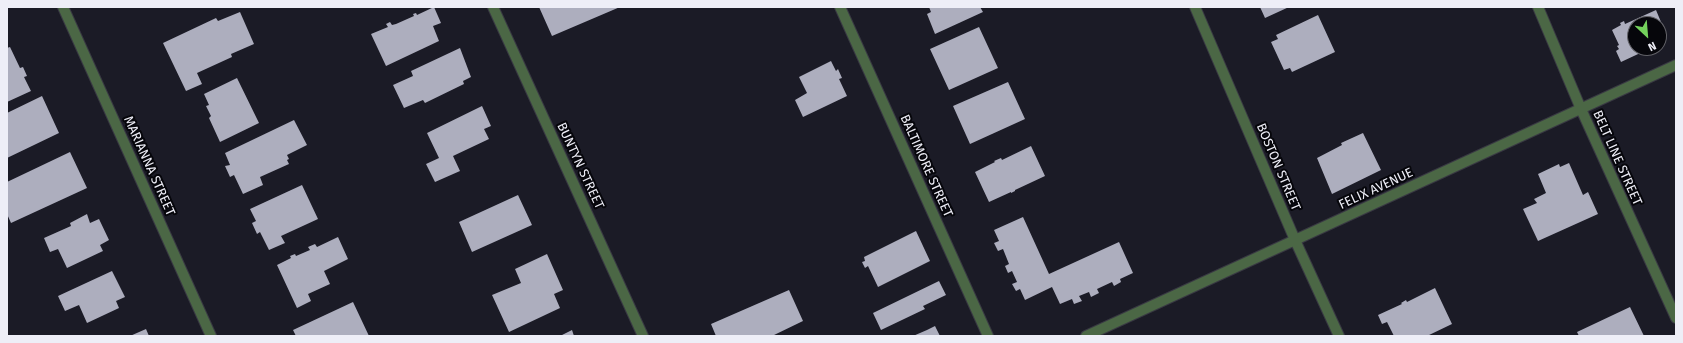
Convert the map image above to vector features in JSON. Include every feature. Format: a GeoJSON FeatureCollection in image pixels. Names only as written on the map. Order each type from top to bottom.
{"type":"FeatureCollection","features":[{"type":"Feature","properties":{"kind":"street","name":"MARIANNA STREET"},"geometry":{"type":"LineString","coordinates":[[63,7],[211,336]]}},
{"type":"Feature","properties":{"kind":"street","name":"BUNTYN STREET"},"geometry":{"type":"LineString","coordinates":[[493,7],[643,336]]}},
{"type":"Feature","properties":{"kind":"street","name":"BALTIMORE STREET"},"geometry":{"type":"LineString","coordinates":[[840,7],[988,336]]}},
{"type":"Feature","properties":{"kind":"street","name":"BOSTON STREET"},"geometry":{"type":"LineString","coordinates":[[1195,7],[1295,240],[1339,336]]}},
{"type":"Feature","properties":{"kind":"street","name":"BELT LINE STREET"},"geometry":{"type":"LineString","coordinates":[[1538,7],[1581,109],[1676,318]]}},
{"type":"Feature","properties":{"kind":"street","name":"FELIX AVENUE"},"geometry":{"type":"LineString","coordinates":[[1086,336],[1676,65]]}},
{"type":"Feature","properties":{"kind":"building"},"geometry":{"type":"Polygon","coordinates":[[[434,7],[441,23],[433,26],[439,41],[386,66],[371,34],[388,27],[386,24],[390,22],[392,25],[396,24],[414,16],[413,14],[416,13],[417,15],[434,7]]]}},
{"type":"Feature","properties":{"kind":"building"},"geometry":{"type":"Polygon","coordinates":[[[539,7],[620,7],[552,36],[539,7]]]}},
{"type":"Feature","properties":{"kind":"building"},"geometry":{"type":"Polygon","coordinates":[[[929,7],[980,7],[983,12],[935,34],[927,14],[931,12],[929,7]]]}},
{"type":"Feature","properties":{"kind":"building"},"geometry":{"type":"Polygon","coordinates":[[[1260,7],[1289,7],[1265,18],[1260,7]]]}},
{"type":"Feature","properties":{"kind":"building"},"geometry":{"type":"Polygon","coordinates":[[[1656,10],[1658,16],[1643,16],[1656,10]]]}},
{"type":"Feature","properties":{"kind":"building"},"geometry":{"type":"Polygon","coordinates":[[[240,12],[254,44],[231,54],[232,57],[197,73],[202,84],[186,91],[163,43],[216,18],[218,21],[240,12]]]}},
{"type":"Feature","properties":{"kind":"building"},"geometry":{"type":"Polygon","coordinates":[[[1318,15],[1335,52],[1292,72],[1290,68],[1284,70],[1271,42],[1278,39],[1276,35],[1318,15]]]}},
{"type":"Feature","properties":{"kind":"building"},"geometry":{"type":"Polygon","coordinates":[[[1624,21],[1625,24],[1627,23],[1627,56],[1634,56],[1621,62],[1616,51],[1619,49],[1617,46],[1619,45],[1612,30],[1621,25],[1620,23],[1624,21]]]}},
{"type":"Feature","properties":{"kind":"building"},"geometry":{"type":"Polygon","coordinates":[[[979,27],[998,68],[949,90],[930,49],[979,27]]]}},
{"type":"Feature","properties":{"kind":"building"},"geometry":{"type":"Polygon","coordinates":[[[10,47],[20,68],[23,67],[27,76],[24,77],[31,91],[7,102],[7,48],[10,47]]]}},
{"type":"Feature","properties":{"kind":"building"},"geometry":{"type":"Polygon","coordinates":[[[460,48],[471,77],[463,81],[464,84],[425,103],[423,100],[404,108],[393,85],[413,76],[411,71],[460,48]]]}},
{"type":"Feature","properties":{"kind":"building"},"geometry":{"type":"Polygon","coordinates":[[[831,61],[836,71],[838,69],[842,78],[839,79],[847,96],[803,117],[795,100],[807,93],[799,77],[831,61]]]}},
{"type":"Feature","properties":{"kind":"building"},"geometry":{"type":"Polygon","coordinates":[[[237,78],[259,123],[220,142],[209,118],[211,116],[206,106],[209,105],[204,94],[237,78]]]}},
{"type":"Feature","properties":{"kind":"building"},"geometry":{"type":"Polygon","coordinates":[[[1008,82],[1025,119],[970,144],[953,106],[1008,82]]]}},
{"type":"Feature","properties":{"kind":"building"},"geometry":{"type":"Polygon","coordinates":[[[42,96],[59,133],[7,158],[7,113],[42,96]]]}},
{"type":"Feature","properties":{"kind":"building"},"geometry":{"type":"Polygon","coordinates":[[[482,106],[491,126],[484,129],[489,139],[453,156],[460,171],[435,182],[426,164],[439,158],[427,133],[482,106]]]}},
{"type":"Feature","properties":{"kind":"building"},"geometry":{"type":"Polygon","coordinates":[[[294,120],[307,145],[287,155],[289,164],[260,177],[263,185],[243,194],[234,175],[230,177],[225,166],[230,165],[225,153],[294,120]]]}},
{"type":"Feature","properties":{"kind":"building"},"geometry":{"type":"Polygon","coordinates":[[[1363,133],[1381,170],[1332,194],[1317,158],[1342,145],[1341,143],[1363,133]]]}},
{"type":"Feature","properties":{"kind":"building"},"geometry":{"type":"Polygon","coordinates":[[[1031,146],[1045,176],[989,202],[975,172],[995,162],[994,161],[1001,158],[1002,160],[1031,146]]]}},
{"type":"Feature","properties":{"kind":"building"},"geometry":{"type":"Polygon","coordinates":[[[70,152],[87,188],[11,223],[7,214],[7,182],[70,152]]]}},
{"type":"Feature","properties":{"kind":"building"},"geometry":{"type":"Polygon","coordinates":[[[1569,163],[1583,195],[1588,192],[1598,214],[1538,241],[1523,209],[1537,203],[1534,199],[1546,193],[1538,174],[1559,164],[1560,167],[1569,163]]]}},
{"type":"Feature","properties":{"kind":"building"},"geometry":{"type":"Polygon","coordinates":[[[302,185],[318,219],[281,236],[285,243],[269,250],[260,232],[257,234],[252,223],[256,221],[250,209],[302,185]]]}},
{"type":"Feature","properties":{"kind":"building"},"geometry":{"type":"Polygon","coordinates":[[[518,195],[532,225],[472,252],[459,222],[518,195]]]}},
{"type":"Feature","properties":{"kind":"building"},"geometry":{"type":"Polygon","coordinates":[[[87,214],[90,223],[99,219],[109,240],[100,245],[103,251],[67,268],[58,249],[50,252],[44,238],[71,226],[70,223],[87,214]]]}},
{"type":"Feature","properties":{"kind":"building"},"geometry":{"type":"Polygon","coordinates":[[[1023,217],[1049,274],[1119,242],[1133,273],[1120,279],[1121,282],[1114,286],[1112,282],[1097,289],[1099,293],[1091,297],[1089,292],[1079,296],[1082,301],[1074,304],[1072,299],[1060,304],[1052,287],[1025,300],[1020,289],[1016,291],[1012,284],[1017,282],[1012,271],[1008,273],[1005,266],[1009,264],[1003,249],[998,251],[994,243],[999,241],[994,230],[1023,217]]]}},
{"type":"Feature","properties":{"kind":"building"},"geometry":{"type":"Polygon","coordinates":[[[916,231],[930,261],[878,287],[868,266],[865,268],[862,262],[865,261],[864,257],[916,231]]]}},
{"type":"Feature","properties":{"kind":"building"},"geometry":{"type":"Polygon","coordinates":[[[338,237],[348,259],[324,271],[330,284],[308,294],[311,301],[297,308],[277,265],[291,258],[290,256],[295,254],[296,256],[310,250],[308,247],[315,244],[317,247],[338,237]]]}},
{"type":"Feature","properties":{"kind":"building"},"geometry":{"type":"Polygon","coordinates":[[[547,254],[563,290],[554,294],[560,308],[509,332],[492,295],[521,283],[515,269],[547,254]]]}},
{"type":"Feature","properties":{"kind":"building"},"geometry":{"type":"Polygon","coordinates":[[[112,271],[125,297],[116,301],[119,308],[87,323],[79,305],[65,311],[58,296],[112,271]]]}},
{"type":"Feature","properties":{"kind":"building"},"geometry":{"type":"Polygon","coordinates":[[[939,281],[946,295],[923,306],[925,309],[881,330],[873,313],[939,281]]]}},
{"type":"Feature","properties":{"kind":"building"},"geometry":{"type":"Polygon","coordinates":[[[1435,288],[1452,324],[1427,336],[1394,336],[1387,322],[1382,324],[1378,315],[1402,304],[1401,303],[1406,300],[1407,302],[1435,288]]]}},
{"type":"Feature","properties":{"kind":"building"},"geometry":{"type":"Polygon","coordinates":[[[789,290],[803,321],[772,336],[716,336],[711,324],[789,290]]]}},
{"type":"Feature","properties":{"kind":"building"},"geometry":{"type":"Polygon","coordinates":[[[353,302],[369,336],[296,336],[293,330],[353,302]]]}},
{"type":"Feature","properties":{"kind":"building"},"geometry":{"type":"Polygon","coordinates":[[[1630,307],[1644,336],[1579,336],[1577,332],[1630,307]]]}},
{"type":"Feature","properties":{"kind":"building"},"geometry":{"type":"Polygon","coordinates":[[[935,326],[940,336],[913,336],[927,330],[935,326]]]}},
{"type":"Feature","properties":{"kind":"building"},"geometry":{"type":"Polygon","coordinates":[[[146,329],[149,336],[130,336],[146,329]]]}},
{"type":"Feature","properties":{"kind":"building"},"geometry":{"type":"Polygon","coordinates":[[[572,330],[574,336],[560,336],[572,330]]]}}]}
